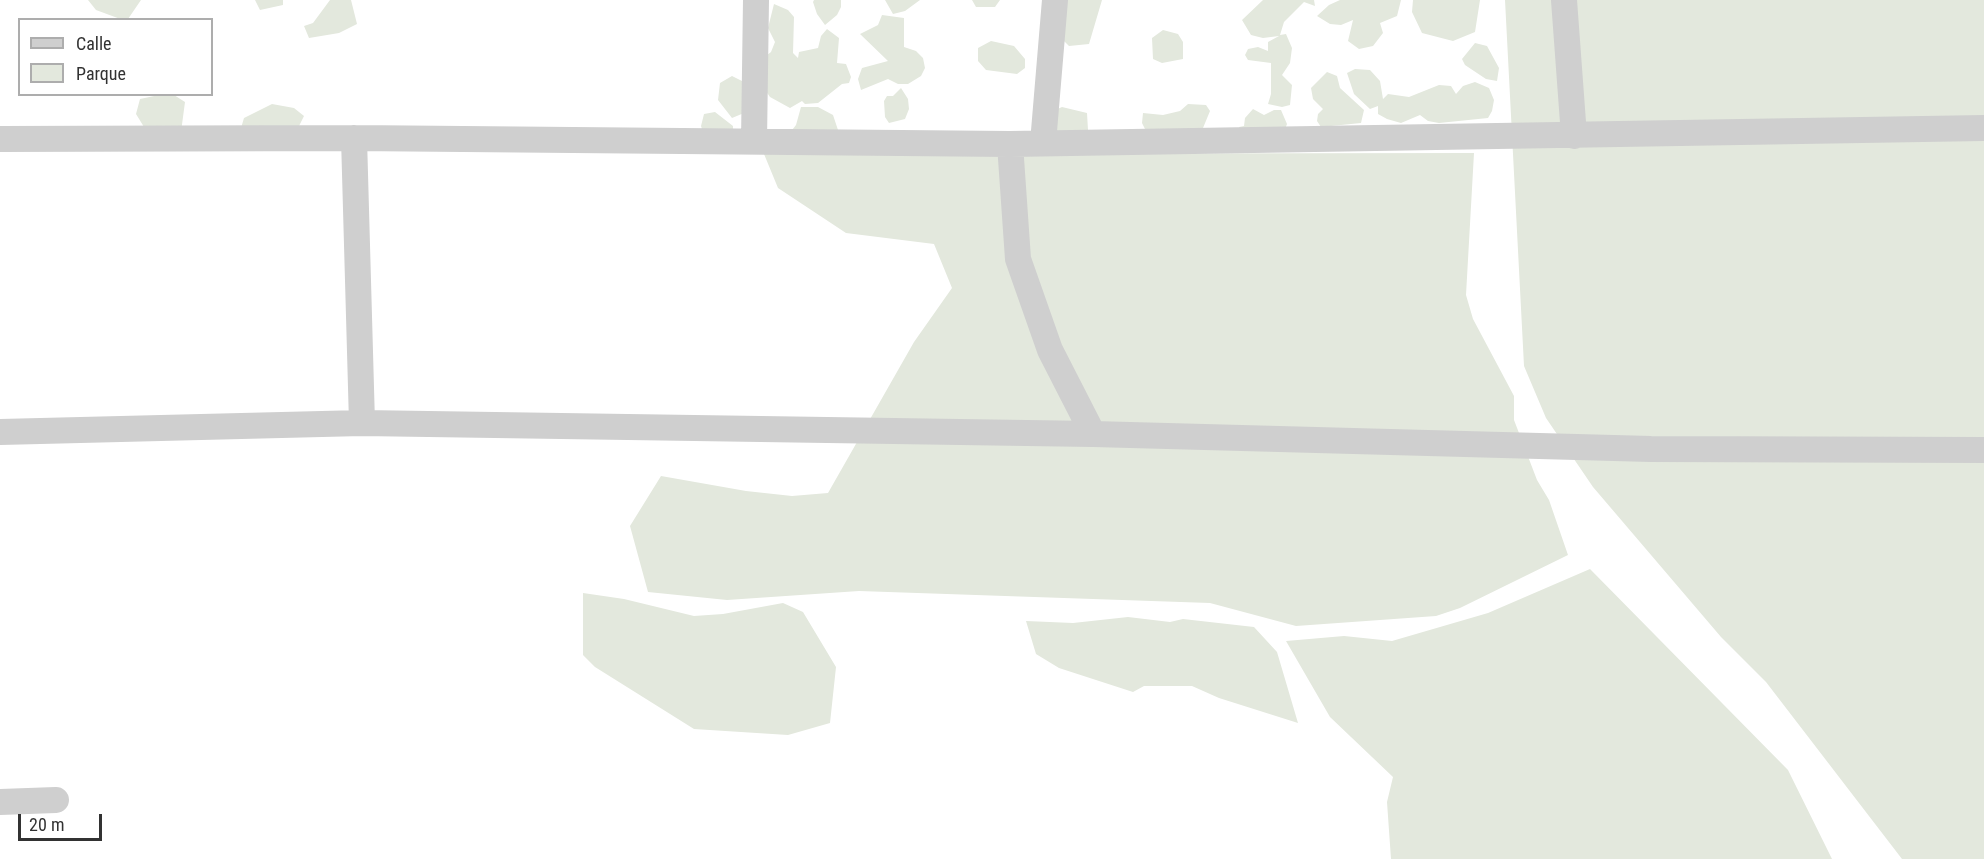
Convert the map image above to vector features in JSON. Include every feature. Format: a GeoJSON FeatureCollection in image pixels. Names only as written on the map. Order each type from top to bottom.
{"type":"FeatureCollection","features":[{"type":"Feature","properties":{"kind":"street"},"geometry":{"type":"LineString","coordinates":[[754,141],[756,0]]}},
{"type":"Feature","properties":{"kind":"street"},"geometry":{"type":"LineString","coordinates":[[1043,143],[1055,0]]}},
{"type":"Feature","properties":{"kind":"street"},"geometry":{"type":"LineString","coordinates":[[1564,0],[1574,136]]}},
{"type":"Feature","properties":{"kind":"street"},"geometry":{"type":"LineString","coordinates":[[0,139],[354,138],[1010,144],[1984,128]]}},
{"type":"Feature","properties":{"kind":"street"},"geometry":{"type":"LineString","coordinates":[[354,138],[362,423]]}},
{"type":"Feature","properties":{"kind":"street"},"geometry":{"type":"LineString","coordinates":[[1010,144],[1018,259],[1050,350],[1093,434]]}},
{"type":"Feature","properties":{"kind":"street"},"geometry":{"type":"LineString","coordinates":[[0,432],[362,423],[1093,434],[1651,449],[1984,450]]}},
{"type":"Feature","properties":{"kind":"street"},"geometry":{"type":"LineString","coordinates":[[0,802],[56,800]]}},
{"type":"Feature","properties":{"kind":"green space"},"geometry":{"type":"Polygon","coordinates":[[[88,0],[141,0],[129,18],[118,18],[96,10],[88,0]]]}},
{"type":"Feature","properties":{"kind":"green space"},"geometry":{"type":"Polygon","coordinates":[[[255,0],[283,0],[283,5],[260,10],[255,0]]]}},
{"type":"Feature","properties":{"kind":"green space"},"geometry":{"type":"Polygon","coordinates":[[[330,0],[351,0],[357,24],[339,33],[309,38],[304,26],[313,23],[330,0]]]}},
{"type":"Feature","properties":{"kind":"green space"},"geometry":{"type":"Polygon","coordinates":[[[814,0],[841,0],[841,7],[837,15],[825,25],[817,14],[814,0]]]}},
{"type":"Feature","properties":{"kind":"green space"},"geometry":{"type":"Polygon","coordinates":[[[885,0],[920,0],[905,11],[893,14],[885,0]]]}},
{"type":"Feature","properties":{"kind":"green space"},"geometry":{"type":"Polygon","coordinates":[[[972,0],[1000,0],[995,7],[976,7],[972,0]]]}},
{"type":"Feature","properties":{"kind":"green space"},"geometry":{"type":"Polygon","coordinates":[[[1062,0],[1102,0],[1089,44],[1069,46],[1061,38],[1062,0]]]}},
{"type":"Feature","properties":{"kind":"green space"},"geometry":{"type":"Polygon","coordinates":[[[1263,0],[1314,0],[1315,6],[1304,2],[1284,22],[1280,35],[1286,34],[1292,48],[1290,63],[1282,75],[1292,85],[1290,105],[1282,107],[1268,104],[1271,94],[1271,63],[1248,60],[1245,55],[1248,49],[1258,47],[1268,51],[1268,42],[1279,36],[1263,38],[1251,35],[1242,20],[1263,0]]]}},
{"type":"Feature","properties":{"kind":"green space"},"geometry":{"type":"Polygon","coordinates":[[[1340,0],[1401,0],[1397,16],[1380,23],[1383,33],[1373,46],[1359,49],[1348,41],[1353,20],[1341,25],[1330,24],[1317,16],[1329,5],[1340,0]]]}},
{"type":"Feature","properties":{"kind":"green space"},"geometry":{"type":"Polygon","coordinates":[[[1413,0],[1480,0],[1475,32],[1453,41],[1422,33],[1412,12],[1413,0]]]}},
{"type":"Feature","properties":{"kind":"green space"},"geometry":{"type":"Polygon","coordinates":[[[1505,0],[1984,0],[1984,859],[1902,859],[1766,682],[1721,637],[1593,487],[1546,418],[1524,366],[1505,0]]]}},
{"type":"Feature","properties":{"kind":"green space"},"geometry":{"type":"Polygon","coordinates":[[[774,4],[788,10],[794,17],[793,53],[798,58],[799,52],[818,48],[821,36],[827,29],[839,38],[837,63],[846,64],[851,77],[849,83],[842,84],[818,103],[805,104],[802,101],[790,108],[770,97],[759,81],[762,59],[771,52],[775,42],[768,28],[774,4]]]}},
{"type":"Feature","properties":{"kind":"green space"},"geometry":{"type":"Polygon","coordinates":[[[882,15],[904,18],[904,47],[916,51],[923,58],[925,68],[921,76],[908,84],[898,84],[888,79],[861,90],[858,79],[862,68],[888,61],[860,34],[878,25],[882,15]]]}},
{"type":"Feature","properties":{"kind":"green space"},"geometry":{"type":"Polygon","coordinates":[[[1163,30],[1178,34],[1183,42],[1183,59],[1162,63],[1153,59],[1152,38],[1163,30]]]}},
{"type":"Feature","properties":{"kind":"green space"},"geometry":{"type":"Polygon","coordinates":[[[991,41],[1014,46],[1025,59],[1025,68],[1017,74],[986,70],[978,61],[978,48],[991,41]]]}},
{"type":"Feature","properties":{"kind":"green space"},"geometry":{"type":"Polygon","coordinates":[[[1475,43],[1487,46],[1499,68],[1497,81],[1486,79],[1465,65],[1462,59],[1475,43]]]}},
{"type":"Feature","properties":{"kind":"green space"},"geometry":{"type":"Polygon","coordinates":[[[1355,69],[1370,70],[1380,81],[1383,99],[1388,94],[1409,97],[1439,85],[1451,86],[1456,94],[1463,86],[1475,82],[1489,88],[1494,100],[1492,111],[1488,118],[1439,123],[1428,121],[1420,115],[1401,123],[1387,119],[1378,114],[1378,106],[1370,109],[1354,94],[1347,73],[1355,69]]]}},
{"type":"Feature","properties":{"kind":"green space"},"geometry":{"type":"Polygon","coordinates":[[[1327,72],[1337,76],[1340,88],[1364,110],[1361,123],[1321,127],[1317,121],[1318,114],[1323,109],[1313,99],[1311,88],[1327,72]]]}},
{"type":"Feature","properties":{"kind":"green space"},"geometry":{"type":"Polygon","coordinates":[[[732,76],[742,81],[744,113],[732,118],[718,100],[720,83],[732,76]]]}},
{"type":"Feature","properties":{"kind":"green space"},"geometry":{"type":"Polygon","coordinates":[[[901,88],[908,99],[909,109],[905,119],[889,123],[885,117],[884,101],[887,96],[893,96],[901,88]]]}},
{"type":"Feature","properties":{"kind":"green space"},"geometry":{"type":"Polygon","coordinates":[[[176,96],[185,102],[181,132],[144,127],[136,114],[140,99],[176,96]]]}},
{"type":"Feature","properties":{"kind":"green space"},"geometry":{"type":"Polygon","coordinates":[[[272,104],[294,108],[304,116],[299,126],[241,128],[244,118],[272,104]]]}},
{"type":"Feature","properties":{"kind":"green space"},"geometry":{"type":"Polygon","coordinates":[[[1188,104],[1206,105],[1210,111],[1203,128],[1146,131],[1142,123],[1143,113],[1163,115],[1180,111],[1188,104]]]}},
{"type":"Feature","properties":{"kind":"green space"},"geometry":{"type":"Polygon","coordinates":[[[801,107],[818,107],[833,115],[838,130],[830,154],[1474,153],[1466,295],[1473,319],[1514,396],[1514,420],[1537,480],[1549,500],[1568,555],[1460,608],[1436,616],[1296,626],[1210,603],[859,591],[727,600],[648,592],[630,526],[661,476],[746,491],[792,496],[828,493],[914,342],[952,288],[934,244],[846,233],[778,188],[764,154],[789,134],[796,125],[801,107]]]}},
{"type":"Feature","properties":{"kind":"green space"},"geometry":{"type":"Polygon","coordinates":[[[1062,107],[1087,113],[1088,130],[1053,134],[1053,111],[1062,107]]]}},
{"type":"Feature","properties":{"kind":"green space"},"geometry":{"type":"Polygon","coordinates":[[[1253,109],[1264,115],[1274,110],[1281,110],[1287,124],[1282,137],[1242,138],[1239,127],[1244,126],[1245,118],[1253,109]]]}},
{"type":"Feature","properties":{"kind":"green space"},"geometry":{"type":"Polygon","coordinates":[[[715,112],[733,126],[733,138],[705,138],[701,126],[704,114],[715,112]]]}},
{"type":"Feature","properties":{"kind":"green space"},"geometry":{"type":"Polygon","coordinates":[[[1590,569],[1788,770],[1832,859],[1391,859],[1387,802],[1393,777],[1330,717],[1286,641],[1344,636],[1392,641],[1488,613],[1590,569]]]}},
{"type":"Feature","properties":{"kind":"green space"},"geometry":{"type":"Polygon","coordinates":[[[583,593],[624,599],[694,616],[723,614],[783,603],[803,612],[836,667],[830,723],[788,735],[694,729],[595,667],[583,655],[583,593]]]}},
{"type":"Feature","properties":{"kind":"green space"},"geometry":{"type":"Polygon","coordinates":[[[1128,617],[1170,622],[1183,619],[1254,627],[1277,652],[1298,723],[1219,698],[1192,686],[1144,686],[1133,692],[1059,668],[1036,654],[1026,621],[1073,623],[1128,617]]]}}]}
